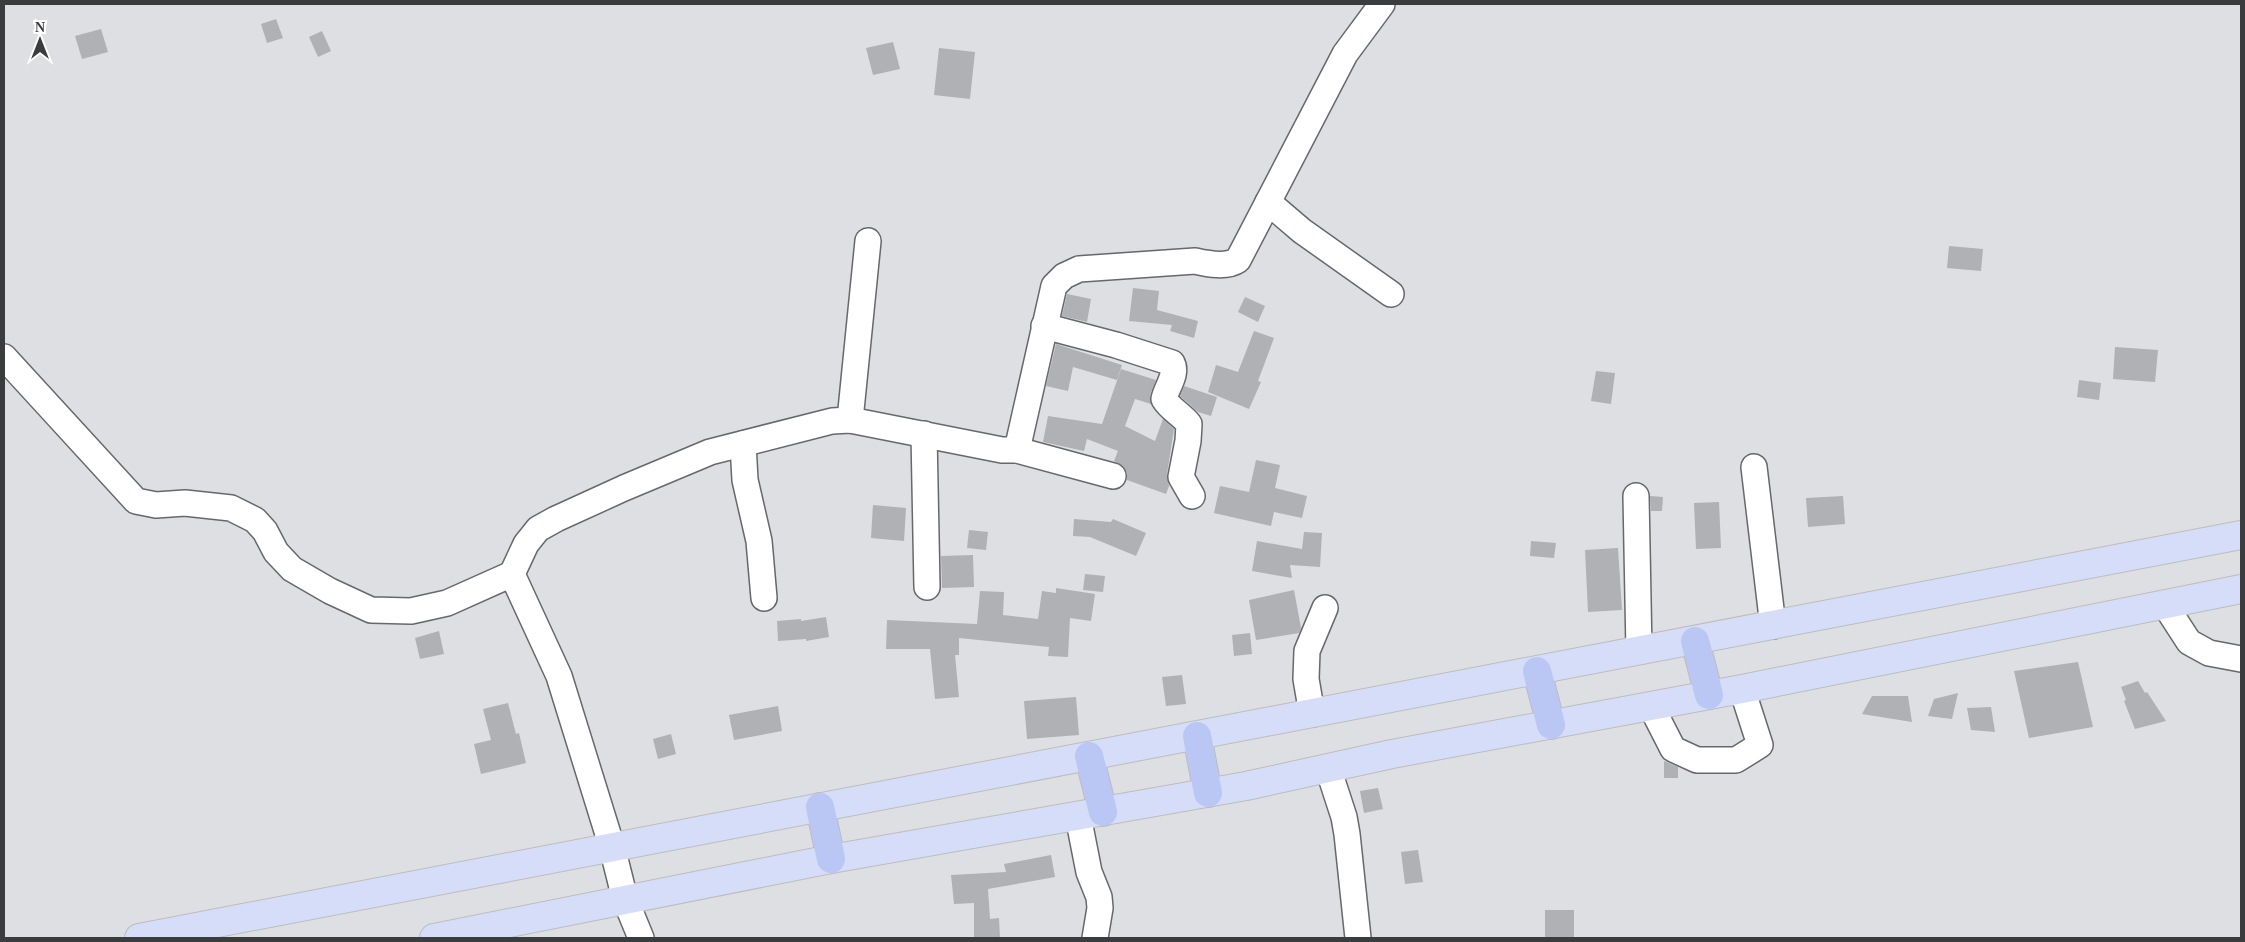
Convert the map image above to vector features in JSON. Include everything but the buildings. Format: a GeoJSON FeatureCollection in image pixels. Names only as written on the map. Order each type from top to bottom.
{"type":"FeatureCollection","features":[{"type":"Feature","properties":{"kind":"highway"},"geometry":{"type":"LineString","coordinates":[[1695,640],[1709,695]]}},
{"type":"Feature","properties":{"kind":"highway"},"geometry":{"type":"LineString","coordinates":[[1537,672],[1551,726]]}},
{"type":"Feature","properties":{"kind":"highway"},"geometry":{"type":"LineString","coordinates":[[1197,736],[1208,793]]}},
{"type":"Feature","properties":{"kind":"highway"},"geometry":{"type":"LineString","coordinates":[[1089,756],[1090,814]]}},
{"type":"Feature","properties":{"kind":"highway"},"geometry":{"type":"LineString","coordinates":[[820,807],[831,858]]}},
{"type":"Feature","properties":{"kind":"main road"},"geometry":{"type":"LineString","coordinates":[[139,938],[1537,672],[2241,535]]}},
{"type":"Feature","properties":{"kind":"main road"},"geometry":{"type":"LineString","coordinates":[[434,938],[485,934],[625,899],[831,858],[1208,793],[1392,754],[1551,726],[1742,689],[2241,589]]}},
{"type":"Feature","properties":{"kind":"street"},"geometry":{"type":"LineString","coordinates":[[1017,450],[1054,286],[1064,276],[1079,269],[1195,261],[1213,265],[1234,263],[1238,260],[1345,54],[1382,4]]}},
{"type":"Feature","properties":{"kind":"street"},"geometry":{"type":"LineString","coordinates":[[1268,202],[1302,231],[1391,294]]}},
{"type":"Feature","properties":{"kind":"street"},"geometry":{"type":"LineString","coordinates":[[850,420],[868,241]]}},
{"type":"Feature","properties":{"kind":"street"},"geometry":{"type":"LineString","coordinates":[[1044,326],[1116,345],[1172,363],[1174,367],[1172,379],[1164,400],[1167,405],[1175,409],[1189,424],[1188,441],[1181,476],[1192,496]]}},
{"type":"Feature","properties":{"kind":"street"},"geometry":{"type":"LineString","coordinates":[[4,357],[136,501],[156,505],[185,503],[232,508],[256,520],[265,531],[276,552],[292,569],[330,592],[372,610],[411,611],[447,603],[512,574],[526,544],[538,529],[624,488],[710,452],[832,421],[850,420],[1002,450],[1017,450],[1113,476]]}},
{"type":"Feature","properties":{"kind":"street"},"geometry":{"type":"LineString","coordinates":[[924,434],[927,586]]}},
{"type":"Feature","properties":{"kind":"street"},"geometry":{"type":"LineString","coordinates":[[743,444],[745,480],[758,541],[764,598]]}},
{"type":"Feature","properties":{"kind":"street"},"geometry":{"type":"LineString","coordinates":[[1754,468],[1773,626]]}},
{"type":"Feature","properties":{"kind":"street"},"geometry":{"type":"LineString","coordinates":[[1636,496],[1639,651]]}},
{"type":"Feature","properties":{"kind":"street"},"geometry":{"type":"LineString","coordinates":[[512,574],[559,676],[612,847],[625,899],[641,938]]}},
{"type":"Feature","properties":{"kind":"street"},"geometry":{"type":"LineString","coordinates":[[2165,605],[2189,642],[2209,653],[2241,659]]}},
{"type":"Feature","properties":{"kind":"street"},"geometry":{"type":"LineString","coordinates":[[1312,714],[1306,679],[1307,651],[1325,608]]}},
{"type":"Feature","properties":{"kind":"street"},"geometry":{"type":"LineString","coordinates":[[1651,706],[1673,749],[1697,760],[1736,760],[1760,745],[1742,689]]}},
{"type":"Feature","properties":{"kind":"street"},"geometry":{"type":"LineString","coordinates":[[1328,768],[1344,817],[1358,938]]}},
{"type":"Feature","properties":{"kind":"street"},"geometry":{"type":"LineString","coordinates":[[1090,814],[1089,872],[1099,897],[1100,908],[1095,938]]}}]}
